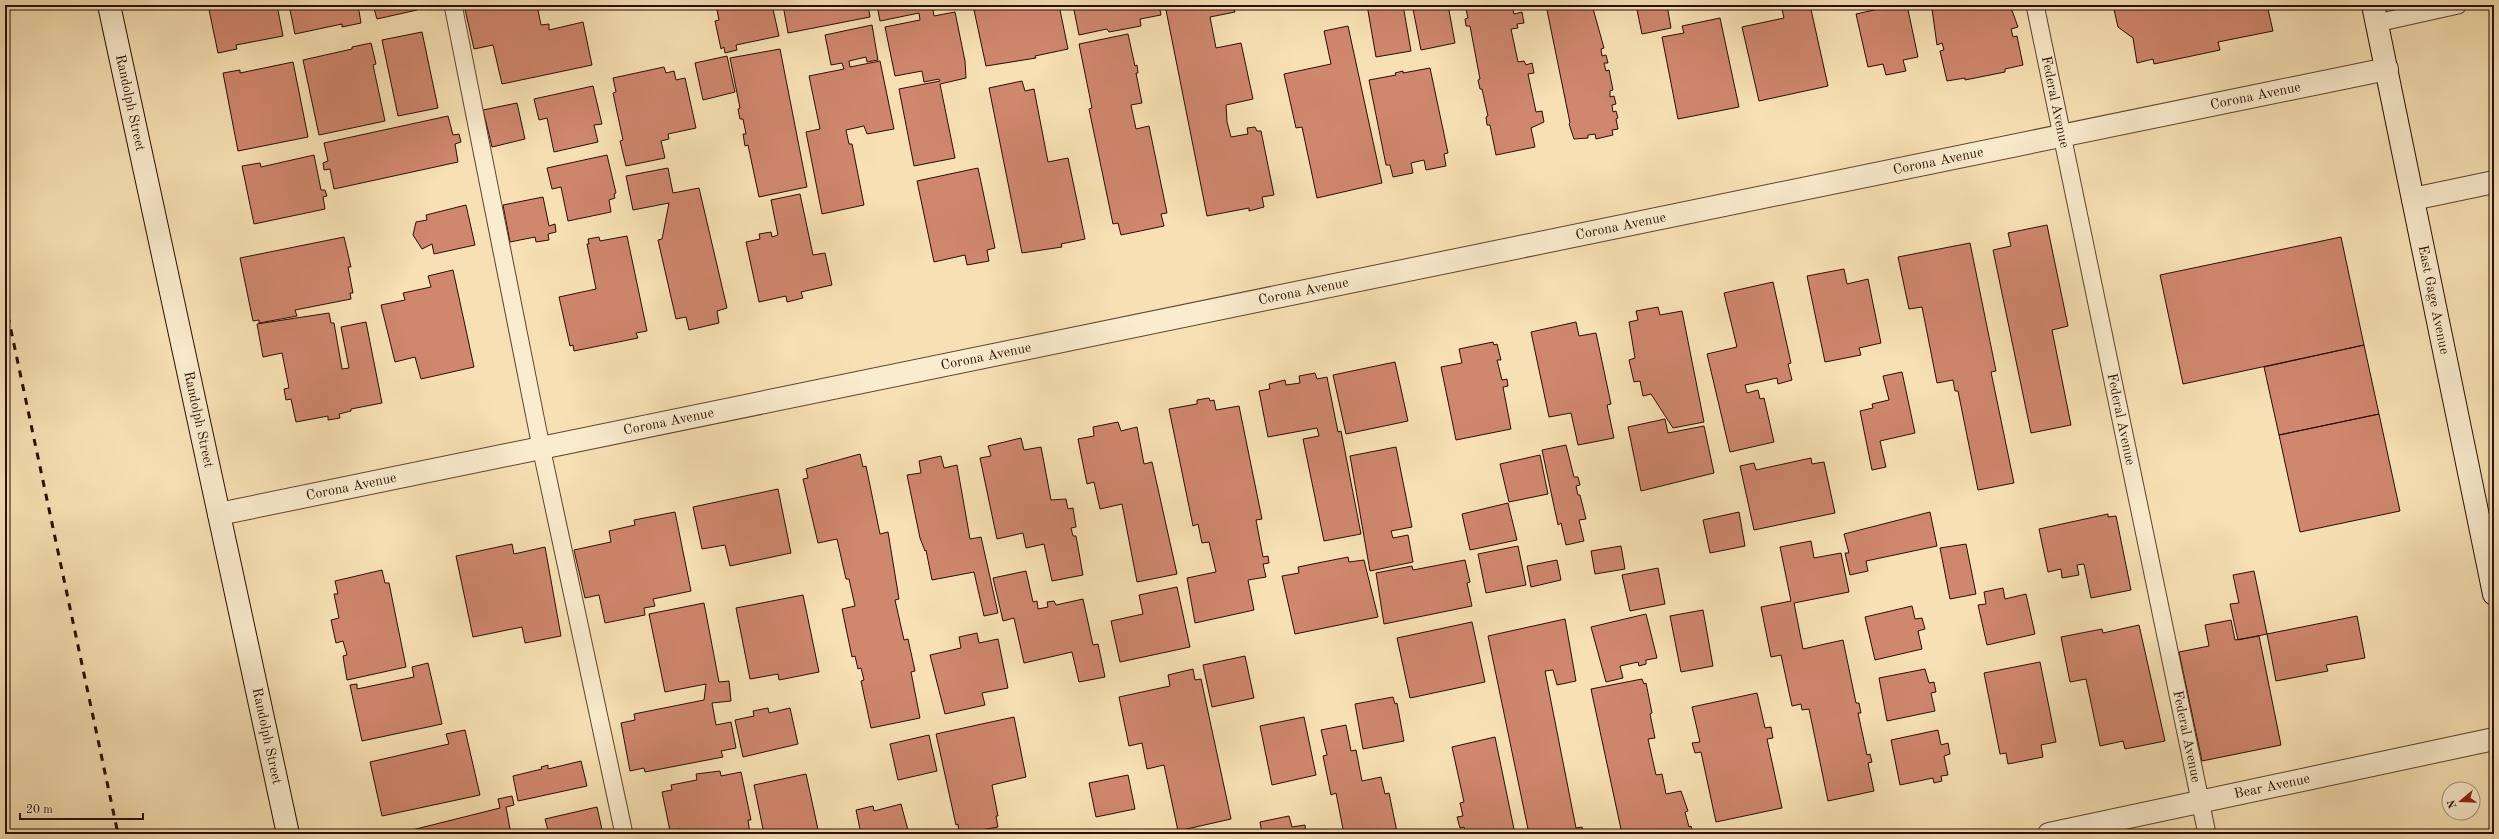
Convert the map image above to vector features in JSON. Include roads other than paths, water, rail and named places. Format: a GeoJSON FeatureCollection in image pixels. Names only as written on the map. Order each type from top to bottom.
{"type":"FeatureCollection","features":[{"type":"Feature","properties":{"kind":"street","name":"Randolph Street"},"geometry":{"type":"LineString","coordinates":[[109,5],[288,834]]}},
{"type":"Feature","properties":{"kind":"street","name":"East Gage Avenue"},"geometry":{"type":"LineString","coordinates":[[2375,14],[2494,594]]}},
{"type":"Feature","properties":{"kind":"street","name":"Corona Avenue"},"geometry":{"type":"LineString","coordinates":[[219,514],[2386,69]]}},
{"type":"Feature","properties":{"kind":"street"},"geometry":{"type":"LineString","coordinates":[[2413,199],[2494,182]]}},
{"type":"Feature","properties":{"kind":"street","name":"Bear Avenue"},"geometry":{"type":"LineString","coordinates":[[2049,834],[2494,740]]}},
{"type":"Feature","properties":{"kind":"lane"},"geometry":{"type":"LineString","coordinates":[[453,5],[541,448],[624,834]]}},
{"type":"Feature","properties":{"kind":"lane","name":"Federal Avenue"},"geometry":{"type":"LineString","coordinates":[[2036,5],[2207,834]]}},
{"type":"Feature","properties":{"kind":"lane"},"geometry":{"type":"LineString","coordinates":[[2375,14],[2458,5]]}},
{"type":"Feature","properties":{"kind":"railway"},"geometry":{"type":"LineString","coordinates":[[5,302],[118,834]]}}]}
